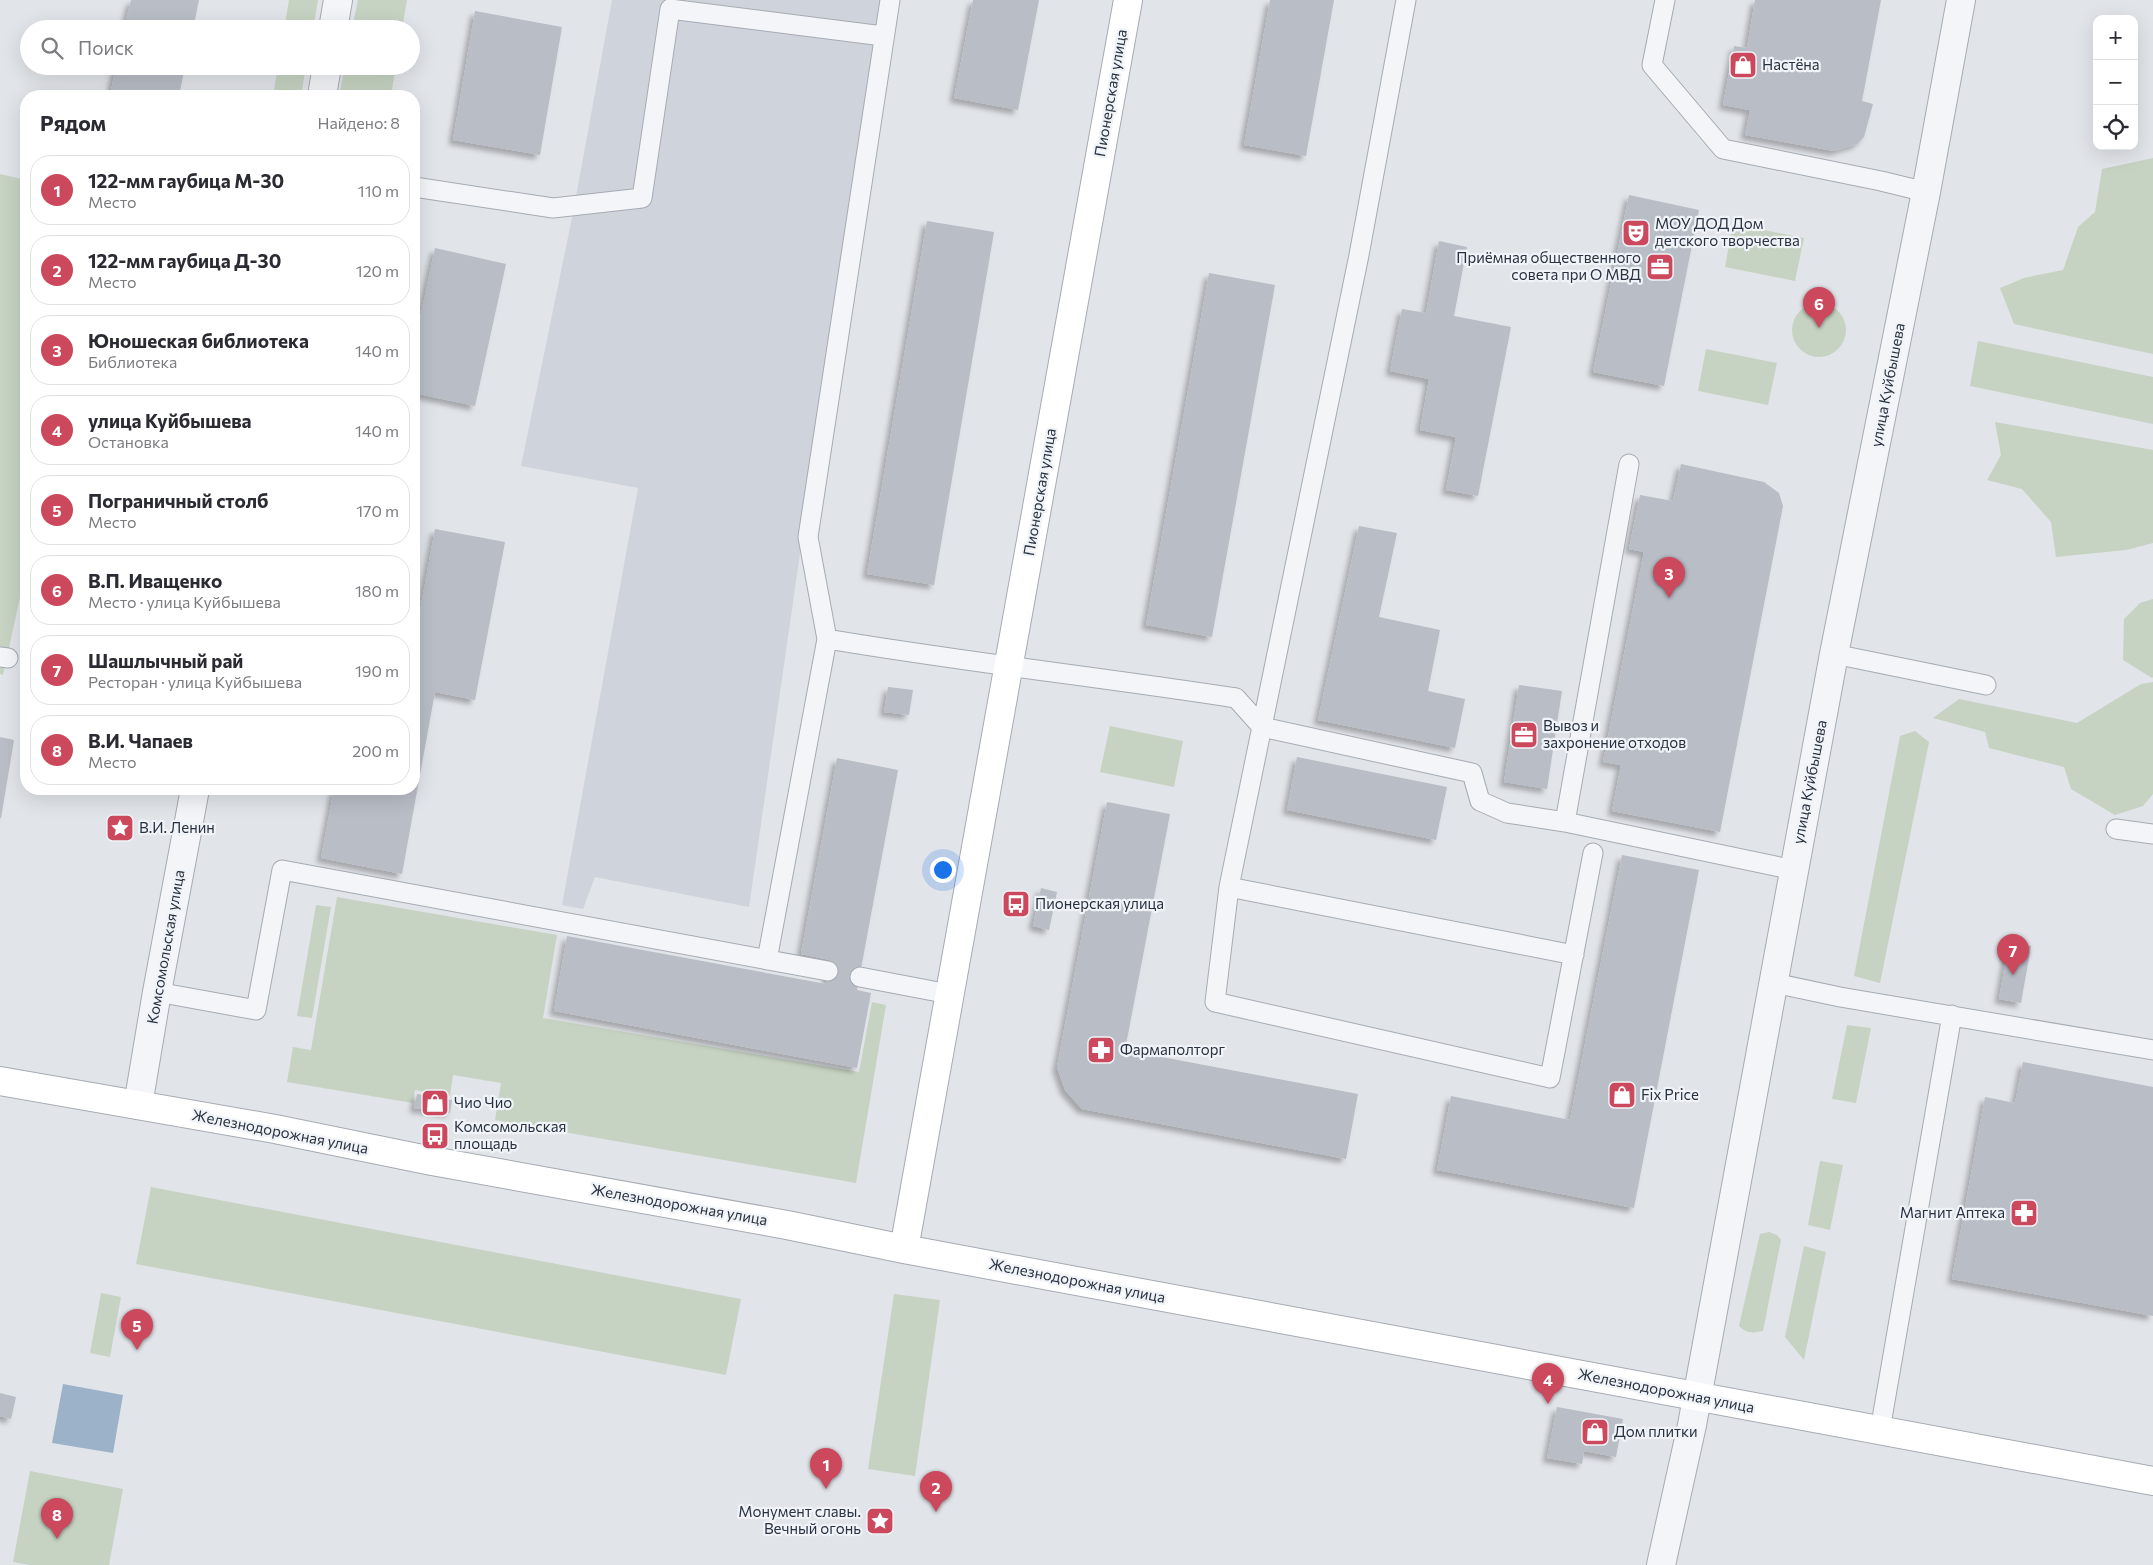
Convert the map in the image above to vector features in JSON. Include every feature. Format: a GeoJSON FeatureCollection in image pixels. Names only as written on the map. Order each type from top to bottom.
{"type":"FeatureCollection","features":[{"type":"Feature","properties":{"kind":"main road","name":"Пионерская улица"},"geometry":{"type":"LineString","coordinates":[[904,1249],[1128,0]]}},
{"type":"Feature","properties":{"kind":"main road","name":"Железнодорожная улица"},"geometry":{"type":"LineString","coordinates":[[0,1081],[275,1129],[432,1161],[787,1225],[904,1249],[2153,1481]]}},
{"type":"Feature","properties":{"kind":"street"},"geometry":{"type":"LineString","coordinates":[[335,20],[338,0]]}},
{"type":"Feature","properties":{"kind":"street","name":"улица Куйбышева"},"geometry":{"type":"LineString","coordinates":[[1661,1565],[1692,1425],[1834,654],[1926,192],[1961,0]]}},
{"type":"Feature","properties":{"kind":"street"},"geometry":{"type":"LineString","coordinates":[[323,90],[326,75]]}},
{"type":"Feature","properties":{"kind":"street","name":"Комсомольская улица"},"geometry":{"type":"LineString","coordinates":[[138,1105],[194,795]]}},
{"type":"Feature","properties":{"kind":"lane"},"geometry":{"type":"LineString","coordinates":[[767,960],[827,639],[808,537],[890,0]]}},
{"type":"Feature","properties":{"kind":"lane"},"geometry":{"type":"LineString","coordinates":[[1406,0],[1359,255],[1229,887],[1215,1002],[1550,1078],[1593,853]]}},
{"type":"Feature","properties":{"kind":"lane"},"geometry":{"type":"LineString","coordinates":[[1665,0],[1652,65],[1723,149],[1926,192]]}},
{"type":"Feature","properties":{"kind":"lane"},"geometry":{"type":"LineString","coordinates":[[420,188],[553,208],[642,198],[670,9],[884,36]]}},
{"type":"Feature","properties":{"kind":"lane"},"geometry":{"type":"LineString","coordinates":[[1565,822],[1629,464]]}},
{"type":"Feature","properties":{"kind":"lane"},"geometry":{"type":"LineString","coordinates":[[827,639],[1008,667],[1082,675],[1236,698],[1262,727],[1472,774],[1480,801],[1507,813],[1565,822],[1794,870]]}},
{"type":"Feature","properties":{"kind":"lane"},"geometry":{"type":"LineString","coordinates":[[1834,654],[1986,685]]}},
{"type":"Feature","properties":{"kind":"lane"},"geometry":{"type":"LineString","coordinates":[[2116,829],[2153,834]]}},
{"type":"Feature","properties":{"kind":"lane"},"geometry":{"type":"LineString","coordinates":[[157,992],[256,1010],[282,870],[828,971]]}},
{"type":"Feature","properties":{"kind":"lane"},"geometry":{"type":"LineString","coordinates":[[1229,887],[1574,955]]}},
{"type":"Feature","properties":{"kind":"lane"},"geometry":{"type":"LineString","coordinates":[[860,977],[949,994]]}},
{"type":"Feature","properties":{"kind":"lane"},"geometry":{"type":"LineString","coordinates":[[1774,983],[1840,997],[2153,1050]]}},
{"type":"Feature","properties":{"kind":"lane"},"geometry":{"type":"LineString","coordinates":[[1880,1430],[1952,1015]]}},
{"type":"Feature","properties":{"kind":"shaded area"},"geometry":{"type":"Polygon","coordinates":[[[612,0],[880,0],[749,907],[595,877],[583,909],[562,905],[638,488],[521,466],[573,213],[612,0]]]}},
{"type":"Feature","properties":{"kind":"green space"},"geometry":{"type":"Polygon","coordinates":[[[289,0],[318,0],[315,20],[286,20],[289,0]]]}},
{"type":"Feature","properties":{"kind":"green space"},"geometry":{"type":"Polygon","coordinates":[[[358,0],[407,0],[404,20],[354,20],[358,0]]]}},
{"type":"Feature","properties":{"kind":"green space"},"geometry":{"type":"Polygon","coordinates":[[[276,75],[304,75],[302,90],[274,90],[276,75]]]}},
{"type":"Feature","properties":{"kind":"green space"},"geometry":{"type":"Polygon","coordinates":[[[343,75],[394,75],[392,90],[340,90],[343,75]]]}},
{"type":"Feature","properties":{"kind":"green space"},"geometry":{"type":"Polygon","coordinates":[[[2153,158],[2153,354],[2014,324],[2000,288],[2024,278],[2063,270],[2078,227],[2095,212],[2102,169],[2153,158]]]}},
{"type":"Feature","properties":{"kind":"green space"},"geometry":{"type":"Polygon","coordinates":[[[0,174],[20,179],[20,597],[3,675],[0,674],[0,174]]]}},
{"type":"Feature","properties":{"kind":"green space"},"geometry":{"type":"Polygon","coordinates":[[[1733,224],[1804,238],[1795,281],[1725,267],[1733,224]]]}},
{"type":"Feature","properties":{"kind":"green space"},"geometry":{"type":"Polygon","coordinates":[[[1819,303],[1829,305],[1838,311],[1844,320],[1846,330],[1844,340],[1838,349],[1829,355],[1819,357],[1809,355],[1800,349],[1794,340],[1792,330],[1794,320],[1800,311],[1809,305],[1819,303]]]}},
{"type":"Feature","properties":{"kind":"green space"},"geometry":{"type":"Polygon","coordinates":[[[1978,341],[2153,377],[2153,424],[1970,386],[1978,341]]]}},
{"type":"Feature","properties":{"kind":"green space"},"geometry":{"type":"Polygon","coordinates":[[[1706,349],[1777,363],[1768,405],[1698,391],[1706,349]]]}},
{"type":"Feature","properties":{"kind":"green space"},"geometry":{"type":"Polygon","coordinates":[[[1995,422],[2153,450],[2153,543],[2126,550],[2056,557],[2051,522],[2022,489],[1987,480],[2001,455],[1995,422]]]}},
{"type":"Feature","properties":{"kind":"green space"},"geometry":{"type":"Polygon","coordinates":[[[2153,599],[2152,678],[2123,660],[2124,619],[2140,603],[2153,599]]]}},
{"type":"Feature","properties":{"kind":"green space"},"geometry":{"type":"Polygon","coordinates":[[[2153,682],[2153,794],[2143,806],[2115,815],[2071,789],[2064,767],[1989,748],[1985,732],[1933,718],[1959,699],[2077,723],[2141,684],[2153,682]]]}},
{"type":"Feature","properties":{"kind":"green space"},"geometry":{"type":"Polygon","coordinates":[[[1110,726],[1183,741],[1174,787],[1100,772],[1110,726]]]}},
{"type":"Feature","properties":{"kind":"green space"},"geometry":{"type":"Polygon","coordinates":[[[1915,731],[1929,742],[1880,983],[1854,976],[1900,736],[1915,731]]]}},
{"type":"Feature","properties":{"kind":"green space"},"geometry":{"type":"Polygon","coordinates":[[[337,897],[557,935],[543,1018],[859,1072],[872,1002],[886,1005],[856,1183],[495,1120],[501,1083],[453,1075],[450,1096],[415,1090],[413,1103],[287,1082],[293,1047],[311,1050],[337,897]]]}},
{"type":"Feature","properties":{"kind":"green space"},"geometry":{"type":"Polygon","coordinates":[[[316,905],[331,907],[312,1018],[297,1016],[316,905]]]}},
{"type":"Feature","properties":{"kind":"green space"},"geometry":{"type":"Polygon","coordinates":[[[1847,1025],[1871,1028],[1856,1103],[1832,1099],[1847,1025]]]}},
{"type":"Feature","properties":{"kind":"green space"},"geometry":{"type":"Polygon","coordinates":[[[1820,1161],[1843,1165],[1830,1230],[1808,1225],[1820,1161]]]}},
{"type":"Feature","properties":{"kind":"green space"},"geometry":{"type":"Polygon","coordinates":[[[151,1187],[741,1299],[726,1375],[136,1264],[151,1187]]]}},
{"type":"Feature","properties":{"kind":"green space"},"geometry":{"type":"Polygon","coordinates":[[[1769,1232],[1777,1235],[1781,1240],[1763,1331],[1750,1332],[1739,1326],[1760,1234],[1769,1232]]]}},
{"type":"Feature","properties":{"kind":"green space"},"geometry":{"type":"Polygon","coordinates":[[[1804,1246],[1826,1252],[1804,1360],[1785,1337],[1804,1246]]]}},
{"type":"Feature","properties":{"kind":"green space"},"geometry":{"type":"Polygon","coordinates":[[[101,1293],[121,1297],[110,1357],[90,1353],[101,1293]]]}},
{"type":"Feature","properties":{"kind":"green space"},"geometry":{"type":"Polygon","coordinates":[[[894,1294],[940,1300],[915,1476],[868,1469],[894,1294]]]}},
{"type":"Feature","properties":{"kind":"green space"},"geometry":{"type":"Polygon","coordinates":[[[30,1471],[123,1489],[109,1565],[30,1565],[13,1562],[30,1471]]]}},
{"type":"Feature","properties":{"kind":"water"},"geometry":{"type":"Polygon","coordinates":[[[63,1384],[123,1395],[113,1453],[52,1443],[63,1384]]]}},
{"type":"Feature","properties":{"kind":"building"},"geometry":{"type":"Polygon","coordinates":[[[131,0],[199,0],[195,20],[126,20],[131,0]]]}},
{"type":"Feature","properties":{"kind":"building"},"geometry":{"type":"Polygon","coordinates":[[[973,0],[1039,0],[1018,110],[954,98],[973,0]]]}},
{"type":"Feature","properties":{"kind":"building"},"geometry":{"type":"Polygon","coordinates":[[[1270,0],[1334,0],[1306,156],[1244,145],[1270,0]]]}},
{"type":"Feature","properties":{"kind":"building"},"geometry":{"type":"Polygon","coordinates":[[[1755,0],[1881,0],[1862,101],[1873,104],[1864,137],[1857,144],[1834,151],[1745,135],[1750,110],[1723,105],[1734,46],[1747,48],[1755,0]]]}},
{"type":"Feature","properties":{"kind":"building"},"geometry":{"type":"Polygon","coordinates":[[[475,11],[562,27],[540,155],[453,140],[475,11]]]}},
{"type":"Feature","properties":{"kind":"building"},"geometry":{"type":"Polygon","coordinates":[[[114,75],[183,75],[180,90],[111,90],[114,75]]]}},
{"type":"Feature","properties":{"kind":"building"},"geometry":{"type":"Polygon","coordinates":[[[1629,195],[1699,210],[1664,386],[1593,372],[1629,195]]]}},
{"type":"Feature","properties":{"kind":"building"},"geometry":{"type":"Polygon","coordinates":[[[927,221],[994,232],[934,585],[867,574],[927,221]]]}},
{"type":"Feature","properties":{"kind":"building"},"geometry":{"type":"Polygon","coordinates":[[[1439,241],[1467,247],[1454,316],[1511,327],[1478,496],[1446,490],[1456,437],[1420,430],[1429,379],[1390,371],[1402,309],[1426,313],[1439,241]]]}},
{"type":"Feature","properties":{"kind":"building"},"geometry":{"type":"Polygon","coordinates":[[[435,248],[506,264],[475,406],[420,394],[420,319],[435,248]]]}},
{"type":"Feature","properties":{"kind":"building"},"geometry":{"type":"Polygon","coordinates":[[[1209,273],[1275,285],[1212,637],[1146,625],[1209,273]]]}},
{"type":"Feature","properties":{"kind":"building"},"geometry":{"type":"Polygon","coordinates":[[[1681,464],[1764,482],[1779,493],[1783,506],[1720,832],[1612,811],[1621,765],[1603,762],[1644,552],[1629,549],[1640,495],[1673,501],[1681,464]]]}},
{"type":"Feature","properties":{"kind":"building"},"geometry":{"type":"Polygon","coordinates":[[[1359,526],[1397,533],[1379,617],[1440,630],[1428,691],[1465,699],[1455,748],[1318,720],[1359,526]]]}},
{"type":"Feature","properties":{"kind":"building"},"geometry":{"type":"Polygon","coordinates":[[[435,529],[505,542],[475,700],[435,692],[420,775],[420,611],[435,529]]]}},
{"type":"Feature","properties":{"kind":"building"},"geometry":{"type":"Polygon","coordinates":[[[1519,685],[1562,691],[1547,789],[1504,782],[1519,685]]]}},
{"type":"Feature","properties":{"kind":"building"},"geometry":{"type":"Polygon","coordinates":[[[888,687],[913,690],[909,715],[884,712],[888,687]]]}},
{"type":"Feature","properties":{"kind":"building"},"geometry":{"type":"Polygon","coordinates":[[[0,737],[14,740],[1,818],[0,818],[0,737]]]}},
{"type":"Feature","properties":{"kind":"building"},"geometry":{"type":"Polygon","coordinates":[[[1297,757],[1447,787],[1436,840],[1287,810],[1297,757]]]}},
{"type":"Feature","properties":{"kind":"building"},"geometry":{"type":"Polygon","coordinates":[[[837,758],[898,770],[857,990],[871,993],[857,1068],[554,1011],[567,936],[826,984],[830,960],[801,954],[837,758]]]}},
{"type":"Feature","properties":{"kind":"building"},"geometry":{"type":"Polygon","coordinates":[[[333,795],[416,795],[402,874],[321,858],[333,795]]]}},
{"type":"Feature","properties":{"kind":"building"},"geometry":{"type":"Polygon","coordinates":[[[1107,802],[1170,814],[1125,1050],[1358,1094],[1346,1159],[1082,1109],[1065,1090],[1057,1067],[1107,802]]]}},
{"type":"Feature","properties":{"kind":"building"},"geometry":{"type":"Polygon","coordinates":[[[1622,855],[1699,870],[1634,1208],[1437,1170],[1451,1096],[1570,1120],[1622,855]]]}},
{"type":"Feature","properties":{"kind":"building"},"geometry":{"type":"Polygon","coordinates":[[[1041,888],[1057,892],[1049,930],[1033,926],[1041,888]]]}},
{"type":"Feature","properties":{"kind":"building"},"geometry":{"type":"Polygon","coordinates":[[[2009,942],[2031,946],[2021,1003],[1999,999],[2009,942]]]}},
{"type":"Feature","properties":{"kind":"building"},"geometry":{"type":"Polygon","coordinates":[[[2023,1062],[2153,1087],[2153,1316],[1952,1279],[1985,1097],[2015,1103],[2023,1062]]]}},
{"type":"Feature","properties":{"kind":"building"},"geometry":{"type":"Polygon","coordinates":[[[417,1094],[452,1100],[450,1113],[414,1108],[417,1094]]]}},
{"type":"Feature","properties":{"kind":"building"},"geometry":{"type":"Polygon","coordinates":[[[0,1393],[16,1397],[11,1419],[0,1416],[0,1393]]]}},
{"type":"Feature","properties":{"kind":"building"},"geometry":{"type":"Polygon","coordinates":[[[1557,1407],[1623,1419],[1616,1457],[1584,1451],[1582,1464],[1547,1458],[1557,1407]]]}},
{"type":"Feature","properties":{"kind":"place","name":"Настёна"},"geometry":{"type":"Point","coordinates":[1743,65]}},
{"type":"Feature","properties":{"kind":"place","name":"МОУ ДОД Дом детского творчества"},"geometry":{"type":"Point","coordinates":[1636,233]}},
{"type":"Feature","properties":{"kind":"place","name":"Приёмная общественного совета при О МВД"},"geometry":{"type":"Point","coordinates":[1660,267]}},
{"type":"Feature","properties":{"kind":"place","name":"В.П. Иващенко"},"geometry":{"type":"Point","coordinates":[1819,328]}},
{"type":"Feature","properties":{"kind":"place","name":"Юношеская библиотека"},"geometry":{"type":"Point","coordinates":[1669,598]}},
{"type":"Feature","properties":{"kind":"place","name":"Вывоз и захронение отходов"},"geometry":{"type":"Point","coordinates":[1524,735]}},
{"type":"Feature","properties":{"kind":"place","name":"В.И. Ленин"},"geometry":{"type":"Point","coordinates":[120,828]}},
{"type":"Feature","properties":{"kind":"place","name":"Пионерская улица"},"geometry":{"type":"Point","coordinates":[1016,904]}},
{"type":"Feature","properties":{"kind":"place","name":"Шашлычный рай"},"geometry":{"type":"Point","coordinates":[2013,975]}},
{"type":"Feature","properties":{"kind":"place","name":"Фармаполторг"},"geometry":{"type":"Point","coordinates":[1101,1050]}},
{"type":"Feature","properties":{"kind":"place","name":"Fix Price"},"geometry":{"type":"Point","coordinates":[1622,1095]}},
{"type":"Feature","properties":{"kind":"place","name":"Чио Чио"},"geometry":{"type":"Point","coordinates":[435,1103]}},
{"type":"Feature","properties":{"kind":"place","name":"Комсомольская площадь"},"geometry":{"type":"Point","coordinates":[435,1136]}},
{"type":"Feature","properties":{"kind":"place","name":"Магнит Аптека"},"geometry":{"type":"Point","coordinates":[2024,1213]}},
{"type":"Feature","properties":{"kind":"place","name":"Пограничный столб"},"geometry":{"type":"Point","coordinates":[137,1350]}},
{"type":"Feature","properties":{"kind":"place","name":"улица Куйбышева"},"geometry":{"type":"Point","coordinates":[1548,1404]}},
{"type":"Feature","properties":{"kind":"place","name":"Дом плитки"},"geometry":{"type":"Point","coordinates":[1595,1432]}},
{"type":"Feature","properties":{"kind":"place","name":"122-мм гаубица М-30"},"geometry":{"type":"Point","coordinates":[826,1489]}},
{"type":"Feature","properties":{"kind":"place","name":"122-мм гаубица Д-30"},"geometry":{"type":"Point","coordinates":[936,1512]}},
{"type":"Feature","properties":{"kind":"place","name":"Монумент славы. Вечный огонь"},"geometry":{"type":"Point","coordinates":[880,1521]}},
{"type":"Feature","properties":{"kind":"place","name":"В.И. Чапаев"},"geometry":{"type":"Point","coordinates":[57,1539]}}]}
